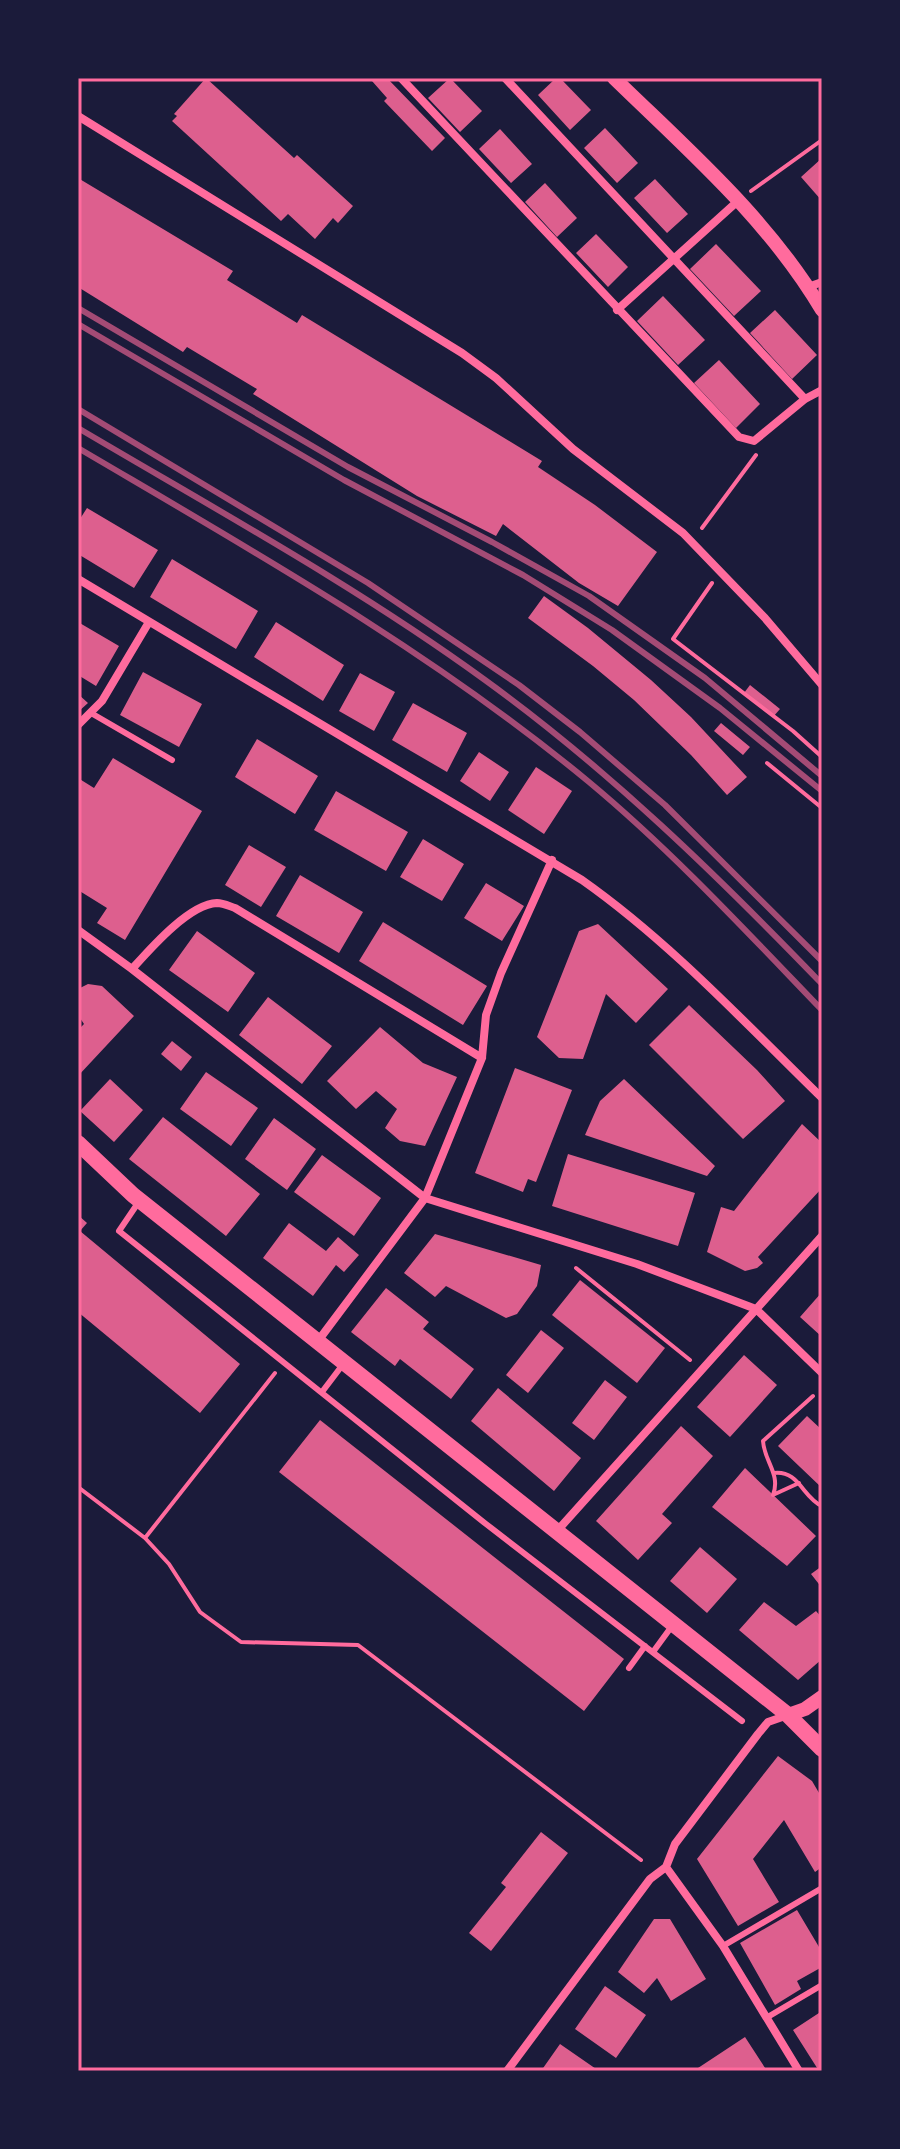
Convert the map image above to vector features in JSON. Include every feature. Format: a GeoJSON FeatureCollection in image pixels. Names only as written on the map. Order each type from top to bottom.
{"type":"FeatureCollection","features":[{"type":"Feature","properties":{"kind":"main road"},"geometry":{"type":"LineString","coordinates":[[78,1143],[140,1200],[788,1715],[822,1749]]}},
{"type":"Feature","properties":{"kind":"street"},"geometry":{"type":"LineString","coordinates":[[401,78],[739,437],[754,441],[805,399],[822,390]]}},
{"type":"Feature","properties":{"kind":"street"},"geometry":{"type":"LineString","coordinates":[[505,78],[805,399]]}},
{"type":"Feature","properties":{"kind":"street"},"geometry":{"type":"LineString","coordinates":[[614,78],[739,199],[815,284],[822,310]]}},
{"type":"Feature","properties":{"kind":"street"},"geometry":{"type":"LineString","coordinates":[[78,116],[462,353],[496,378],[573,449],[655,510],[692,542],[783,638],[822,685]]}},
{"type":"Feature","properties":{"kind":"street"},"geometry":{"type":"LineString","coordinates":[[617,310],[739,199]]}},
{"type":"Feature","properties":{"kind":"street"},"geometry":{"type":"LineString","coordinates":[[78,579],[552,860],[616,904],[651,933],[822,1098]]}},
{"type":"Feature","properties":{"kind":"street"},"geometry":{"type":"LineString","coordinates":[[78,725],[102,701],[149,622]]}},
{"type":"Feature","properties":{"kind":"street"},"geometry":{"type":"LineString","coordinates":[[317,1342],[425,1198],[482,1058],[486,1015],[501,973],[552,860]]}},
{"type":"Feature","properties":{"kind":"street"},"geometry":{"type":"LineString","coordinates":[[132,969],[193,912],[214,903],[224,904],[482,1058]]}},
{"type":"Feature","properties":{"kind":"street"},"geometry":{"type":"LineString","coordinates":[[78,930],[425,1198],[637,1264],[756,1309],[822,1373]]}},
{"type":"Feature","properties":{"kind":"street"},"geometry":{"type":"LineString","coordinates":[[557,1531],[822,1236]]}},
{"type":"Feature","properties":{"kind":"street"},"geometry":{"type":"LineString","coordinates":[[507,2071],[650,1879],[666,1867],[675,1844],[768,1722],[805,1709],[822,1697]]}},
{"type":"Feature","properties":{"kind":"street"},"geometry":{"type":"LineString","coordinates":[[666,1867],[723,1946],[799,2071]]}},
{"type":"Feature","properties":{"kind":"lane"},"geometry":{"type":"LineString","coordinates":[[91,713],[172,760]]}},
{"type":"Feature","properties":{"kind":"lane"},"geometry":{"type":"LineString","coordinates":[[140,1200],[119,1231],[486,1524],[742,1721]]}},
{"type":"Feature","properties":{"kind":"lane"},"geometry":{"type":"LineString","coordinates":[[322,1392],[344,1363]]}},
{"type":"Feature","properties":{"kind":"lane"},"geometry":{"type":"LineString","coordinates":[[653,1652],[673,1624]]}},
{"type":"Feature","properties":{"kind":"lane"},"geometry":{"type":"LineString","coordinates":[[629,1668],[645,1646]]}},
{"type":"Feature","properties":{"kind":"lane"},"geometry":{"type":"LineString","coordinates":[[723,1946],[822,1888]]}},
{"type":"Feature","properties":{"kind":"lane"},"geometry":{"type":"LineString","coordinates":[[766,2018],[822,1985]]}},
{"type":"Feature","properties":{"kind":"path"},"geometry":{"type":"LineString","coordinates":[[739,199],[822,140]]}},
{"type":"Feature","properties":{"kind":"path"},"geometry":{"type":"LineString","coordinates":[[692,542],[756,457]]}},
{"type":"Feature","properties":{"kind":"path"},"geometry":{"type":"LineString","coordinates":[[720,571],[673,639],[822,757]]}},
{"type":"Feature","properties":{"kind":"path"},"geometry":{"type":"LineString","coordinates":[[767,763],[822,808]]}},
{"type":"Feature","properties":{"kind":"path"},"geometry":{"type":"LineString","coordinates":[[576,1268],[692,1361]]}},
{"type":"Feature","properties":{"kind":"path"},"geometry":{"type":"LineString","coordinates":[[145,1538],[279,1368]]}},
{"type":"Feature","properties":{"kind":"path"},"geometry":{"type":"LineString","coordinates":[[799,1483],[773,1495],[776,1482],[763,1441],[813,1396]]}},
{"type":"Feature","properties":{"kind":"path"},"geometry":{"type":"LineString","coordinates":[[774,1473],[789,1475],[822,1506]]}},
{"type":"Feature","properties":{"kind":"path"},"geometry":{"type":"LineString","coordinates":[[78,1487],[145,1538],[169,1564],[200,1612],[241,1642],[358,1645],[641,1860]]}},
{"type":"Feature","properties":{"kind":"building"},"geometry":{"type":"Polygon","coordinates":[[[206,78],[294,158],[297,155],[353,206],[338,223],[333,218],[315,239],[288,214],[281,221],[172,121],[177,116],[174,114],[206,78]]]}},
{"type":"Feature","properties":{"kind":"building"},"geometry":{"type":"Polygon","coordinates":[[[387,78],[445,138],[432,151],[384,101],[387,98],[372,81],[387,78]]]}},
{"type":"Feature","properties":{"kind":"building"},"geometry":{"type":"Polygon","coordinates":[[[450,78],[482,111],[460,132],[428,98],[450,78]]]}},
{"type":"Feature","properties":{"kind":"building"},"geometry":{"type":"Polygon","coordinates":[[[556,78],[560,78],[591,110],[570,130],[538,95],[556,78]]]}},
{"type":"Feature","properties":{"kind":"building"},"geometry":{"type":"Polygon","coordinates":[[[605,128],[638,163],[617,183],[584,148],[605,128]]]}},
{"type":"Feature","properties":{"kind":"building"},"geometry":{"type":"Polygon","coordinates":[[[500,129],[532,164],[511,183],[479,149],[500,129]]]}},
{"type":"Feature","properties":{"kind":"building"},"geometry":{"type":"Polygon","coordinates":[[[822,158],[822,201],[801,177],[822,158]]]}},
{"type":"Feature","properties":{"kind":"building"},"geometry":{"type":"Polygon","coordinates":[[[78,178],[233,271],[227,280],[297,323],[302,315],[542,461],[538,467],[657,552],[618,606],[579,583],[503,524],[496,536],[417,496],[253,394],[257,389],[187,347],[183,352],[78,287],[78,178]]]}},
{"type":"Feature","properties":{"kind":"building"},"geometry":{"type":"Polygon","coordinates":[[[655,179],[688,214],[667,233],[634,198],[655,179]]]}},
{"type":"Feature","properties":{"kind":"building"},"geometry":{"type":"Polygon","coordinates":[[[545,183],[577,218],[557,237],[525,202],[545,183]]]}},
{"type":"Feature","properties":{"kind":"building"},"geometry":{"type":"Polygon","coordinates":[[[596,234],[628,267],[608,287],[576,253],[596,234]]]}},
{"type":"Feature","properties":{"kind":"building"},"geometry":{"type":"Polygon","coordinates":[[[716,244],[761,291],[734,316],[690,269],[716,244]]]}},
{"type":"Feature","properties":{"kind":"building"},"geometry":{"type":"Polygon","coordinates":[[[663,296],[705,340],[678,365],[637,321],[663,296]]]}},
{"type":"Feature","properties":{"kind":"building"},"geometry":{"type":"Polygon","coordinates":[[[775,310],[817,355],[792,379],[750,333],[775,310]]]}},
{"type":"Feature","properties":{"kind":"building"},"geometry":{"type":"Polygon","coordinates":[[[719,360],[760,404],[736,428],[694,383],[719,360]]]}},
{"type":"Feature","properties":{"kind":"building"},"geometry":{"type":"Polygon","coordinates":[[[87,508],[158,550],[134,588],[78,554],[78,522],[87,508]]]}},
{"type":"Feature","properties":{"kind":"building"},"geometry":{"type":"Polygon","coordinates":[[[172,559],[258,611],[236,649],[150,597],[172,559]]]}},
{"type":"Feature","properties":{"kind":"building"},"geometry":{"type":"Polygon","coordinates":[[[544,596],[651,680],[691,717],[747,777],[727,795],[634,700],[528,618],[544,596]]]}},
{"type":"Feature","properties":{"kind":"building"},"geometry":{"type":"Polygon","coordinates":[[[78,622],[119,646],[96,686],[78,675],[78,622]]]}},
{"type":"Feature","properties":{"kind":"building"},"geometry":{"type":"Polygon","coordinates":[[[276,622],[344,665],[323,701],[254,657],[276,622]]]}},
{"type":"Feature","properties":{"kind":"building"},"geometry":{"type":"Polygon","coordinates":[[[143,672],[202,704],[179,747],[120,715],[143,672]]]}},
{"type":"Feature","properties":{"kind":"building"},"geometry":{"type":"Polygon","coordinates":[[[360,673],[395,692],[374,731],[339,711],[360,673]]]}},
{"type":"Feature","properties":{"kind":"building"},"geometry":{"type":"Polygon","coordinates":[[[750,685],[780,709],[773,717],[744,693],[750,685]]]}},
{"type":"Feature","properties":{"kind":"building"},"geometry":{"type":"Polygon","coordinates":[[[78,694],[88,703],[78,712],[78,694]]]}},
{"type":"Feature","properties":{"kind":"building"},"geometry":{"type":"Polygon","coordinates":[[[413,703],[467,733],[447,772],[392,740],[413,703]]]}},
{"type":"Feature","properties":{"kind":"building"},"geometry":{"type":"Polygon","coordinates":[[[721,723],[750,747],[743,755],[714,731],[721,723]]]}},
{"type":"Feature","properties":{"kind":"building"},"geometry":{"type":"Polygon","coordinates":[[[257,739],[318,776],[295,814],[235,777],[257,739]]]}},
{"type":"Feature","properties":{"kind":"building"},"geometry":{"type":"Polygon","coordinates":[[[479,752],[509,772],[490,801],[460,781],[479,752]]]}},
{"type":"Feature","properties":{"kind":"building"},"geometry":{"type":"Polygon","coordinates":[[[113,758],[202,811],[125,940],[97,923],[107,908],[78,890],[78,778],[94,788],[113,758]]]}},
{"type":"Feature","properties":{"kind":"building"},"geometry":{"type":"Polygon","coordinates":[[[536,767],[572,791],[544,834],[508,810],[536,767]]]}},
{"type":"Feature","properties":{"kind":"building"},"geometry":{"type":"Polygon","coordinates":[[[336,791],[408,832],[386,871],[314,830],[336,791]]]}},
{"type":"Feature","properties":{"kind":"building"},"geometry":{"type":"Polygon","coordinates":[[[423,839],[464,864],[442,901],[400,877],[423,839]]]}},
{"type":"Feature","properties":{"kind":"building"},"geometry":{"type":"Polygon","coordinates":[[[249,845],[286,867],[261,907],[225,885],[249,845]]]}},
{"type":"Feature","properties":{"kind":"building"},"geometry":{"type":"Polygon","coordinates":[[[300,875],[363,912],[339,953],[276,916],[300,875]]]}},
{"type":"Feature","properties":{"kind":"building"},"geometry":{"type":"Polygon","coordinates":[[[486,883],[524,906],[502,941],[464,918],[486,883]]]}},
{"type":"Feature","properties":{"kind":"building"},"geometry":{"type":"Polygon","coordinates":[[[383,922],[487,986],[463,1025],[359,961],[383,922]]]}},
{"type":"Feature","properties":{"kind":"building"},"geometry":{"type":"Polygon","coordinates":[[[598,924],[668,989],[636,1023],[606,994],[583,1059],[559,1058],[537,1037],[579,931],[598,924]]]}},
{"type":"Feature","properties":{"kind":"building"},"geometry":{"type":"Polygon","coordinates":[[[197,931],[255,973],[228,1012],[169,970],[197,931]]]}},
{"type":"Feature","properties":{"kind":"building"},"geometry":{"type":"Polygon","coordinates":[[[88,984],[102,986],[134,1016],[78,1076],[78,1030],[84,1024],[78,1015],[78,989],[88,984]]]}},
{"type":"Feature","properties":{"kind":"building"},"geometry":{"type":"Polygon","coordinates":[[[268,997],[332,1046],[302,1084],[239,1035],[268,997]]]}},
{"type":"Feature","properties":{"kind":"building"},"geometry":{"type":"Polygon","coordinates":[[[689,1005],[785,1101],[743,1139],[649,1045],[689,1005]]]}},
{"type":"Feature","properties":{"kind":"building"},"geometry":{"type":"Polygon","coordinates":[[[380,1027],[423,1063],[457,1077],[425,1146],[400,1141],[385,1128],[397,1109],[376,1091],[356,1109],[327,1081],[380,1027]]]}},
{"type":"Feature","properties":{"kind":"building"},"geometry":{"type":"Polygon","coordinates":[[[172,1041],[192,1057],[181,1071],[161,1054],[172,1041]]]}},
{"type":"Feature","properties":{"kind":"building"},"geometry":{"type":"Polygon","coordinates":[[[515,1068],[572,1090],[536,1182],[528,1179],[523,1192],[475,1173],[515,1068]]]}},
{"type":"Feature","properties":{"kind":"building"},"geometry":{"type":"Polygon","coordinates":[[[206,1072],[258,1108],[231,1146],[180,1109],[206,1072]]]}},
{"type":"Feature","properties":{"kind":"building"},"geometry":{"type":"Polygon","coordinates":[[[110,1079],[143,1110],[114,1142],[80,1111],[110,1079]]]}},
{"type":"Feature","properties":{"kind":"building"},"geometry":{"type":"Polygon","coordinates":[[[624,1079],[715,1166],[707,1176],[585,1135],[600,1101],[624,1079]]]}},
{"type":"Feature","properties":{"kind":"building"},"geometry":{"type":"Polygon","coordinates":[[[163,1117],[260,1194],[226,1236],[129,1159],[163,1117]]]}},
{"type":"Feature","properties":{"kind":"building"},"geometry":{"type":"Polygon","coordinates":[[[274,1118],[316,1149],[287,1190],[245,1159],[274,1118]]]}},
{"type":"Feature","properties":{"kind":"building"},"geometry":{"type":"Polygon","coordinates":[[[802,1124],[822,1143],[822,1188],[758,1257],[763,1263],[757,1268],[745,1271],[707,1252],[721,1207],[734,1211],[802,1124]]]}},
{"type":"Feature","properties":{"kind":"building"},"geometry":{"type":"Polygon","coordinates":[[[568,1154],[695,1193],[678,1246],[552,1206],[568,1154]]]}},
{"type":"Feature","properties":{"kind":"building"},"geometry":{"type":"Polygon","coordinates":[[[322,1155],[381,1198],[354,1236],[294,1192],[322,1155]]]}},
{"type":"Feature","properties":{"kind":"building"},"geometry":{"type":"Polygon","coordinates":[[[78,1215],[87,1223],[80,1231],[240,1364],[200,1413],[78,1312],[78,1215]]]}},
{"type":"Feature","properties":{"kind":"building"},"geometry":{"type":"Polygon","coordinates":[[[289,1223],[326,1251],[338,1237],[359,1255],[344,1272],[336,1265],[313,1296],[263,1258],[289,1223]]]}},
{"type":"Feature","properties":{"kind":"building"},"geometry":{"type":"Polygon","coordinates":[[[435,1234],[541,1265],[537,1286],[517,1314],[506,1318],[446,1286],[435,1297],[404,1273],[435,1234]]]}},
{"type":"Feature","properties":{"kind":"building"},"geometry":{"type":"Polygon","coordinates":[[[580,1280],[665,1348],[637,1383],[552,1315],[580,1280]]]}},
{"type":"Feature","properties":{"kind":"building"},"geometry":{"type":"Polygon","coordinates":[[[386,1288],[429,1322],[423,1329],[474,1369],[451,1399],[400,1359],[395,1366],[351,1332],[386,1288]]]}},
{"type":"Feature","properties":{"kind":"building"},"geometry":{"type":"Polygon","coordinates":[[[822,1292],[822,1337],[800,1317],[822,1292]]]}},
{"type":"Feature","properties":{"kind":"building"},"geometry":{"type":"Polygon","coordinates":[[[541,1330],[564,1348],[528,1393],[506,1375],[541,1330]]]}},
{"type":"Feature","properties":{"kind":"building"},"geometry":{"type":"Polygon","coordinates":[[[744,1355],[777,1385],[730,1437],[697,1407],[744,1355]]]}},
{"type":"Feature","properties":{"kind":"building"},"geometry":{"type":"Polygon","coordinates":[[[605,1380],[627,1397],[594,1440],[572,1423],[605,1380]]]}},
{"type":"Feature","properties":{"kind":"building"},"geometry":{"type":"Polygon","coordinates":[[[498,1388],[581,1458],[554,1491],[471,1421],[498,1388]]]}},
{"type":"Feature","properties":{"kind":"building"},"geometry":{"type":"Polygon","coordinates":[[[807,1416],[822,1430],[822,1488],[778,1446],[807,1416]]]}},
{"type":"Feature","properties":{"kind":"building"},"geometry":{"type":"Polygon","coordinates":[[[320,1420],[624,1659],[584,1711],[279,1472],[320,1420]]]}},
{"type":"Feature","properties":{"kind":"building"},"geometry":{"type":"Polygon","coordinates":[[[681,1426],[713,1456],[662,1514],[672,1523],[638,1560],[596,1521],[681,1426]]]}},
{"type":"Feature","properties":{"kind":"building"},"geometry":{"type":"Polygon","coordinates":[[[745,1468],[816,1536],[787,1566],[712,1507],[745,1468]]]}},
{"type":"Feature","properties":{"kind":"building"},"geometry":{"type":"Polygon","coordinates":[[[700,1547],[737,1579],[707,1613],[670,1581],[700,1547]]]}},
{"type":"Feature","properties":{"kind":"building"},"geometry":{"type":"Polygon","coordinates":[[[822,1566],[822,1588],[811,1574],[822,1566]]]}},
{"type":"Feature","properties":{"kind":"building"},"geometry":{"type":"Polygon","coordinates":[[[764,1602],[796,1626],[816,1611],[822,1618],[822,1659],[798,1680],[739,1630],[764,1602]]]}},
{"type":"Feature","properties":{"kind":"building"},"geometry":{"type":"Polygon","coordinates":[[[778,1756],[812,1781],[822,1798],[822,1867],[815,1872],[784,1820],[753,1859],[779,1902],[738,1926],[697,1859],[778,1756]]]}},
{"type":"Feature","properties":{"kind":"building"},"geometry":{"type":"Polygon","coordinates":[[[541,1832],[568,1853],[491,1951],[469,1933],[506,1887],[501,1883],[541,1832]]]}},
{"type":"Feature","properties":{"kind":"building"},"geometry":{"type":"Polygon","coordinates":[[[797,1910],[822,1952],[822,1967],[797,1981],[801,1989],[775,2005],[740,1943],[797,1910]]]}},
{"type":"Feature","properties":{"kind":"building"},"geometry":{"type":"Polygon","coordinates":[[[654,1919],[670,1919],[706,1979],[671,2001],[657,1978],[644,1993],[618,1972],[654,1919]]]}},
{"type":"Feature","properties":{"kind":"building"},"geometry":{"type":"Polygon","coordinates":[[[605,1986],[646,2015],[616,2058],[575,2029],[605,1986]]]}},
{"type":"Feature","properties":{"kind":"building"},"geometry":{"type":"Polygon","coordinates":[[[822,2011],[822,2071],[819,2071],[793,2030],[822,2011]]]}},
{"type":"Feature","properties":{"kind":"building"},"geometry":{"type":"Polygon","coordinates":[[[745,2037],[767,2071],[700,2071],[698,2068],[745,2037]]]}},
{"type":"Feature","properties":{"kind":"building"},"geometry":{"type":"Polygon","coordinates":[[[560,2044],[599,2071],[541,2071],[560,2044]]]}},
{"type":"Feature","properties":{"kind":"railway"},"geometry":{"type":"LineString","coordinates":[[78,308],[348,467],[589,596],[705,678],[822,776]]}},
{"type":"Feature","properties":{"kind":"railway"},"geometry":{"type":"LineString","coordinates":[[78,324],[344,480],[523,575],[612,630],[720,708],[822,791]]}},
{"type":"Feature","properties":{"kind":"railway"},"geometry":{"type":"LineString","coordinates":[[78,409],[368,583],[519,685],[580,732],[665,805],[822,961]]}},
{"type":"Feature","properties":{"kind":"railway"},"geometry":{"type":"LineString","coordinates":[[78,428],[336,580],[485,680],[575,750],[660,824],[822,984]]}},
{"type":"Feature","properties":{"kind":"railway"},"geometry":{"type":"LineString","coordinates":[[78,448],[340,604],[529,734],[650,836],[822,1010]]}}]}
